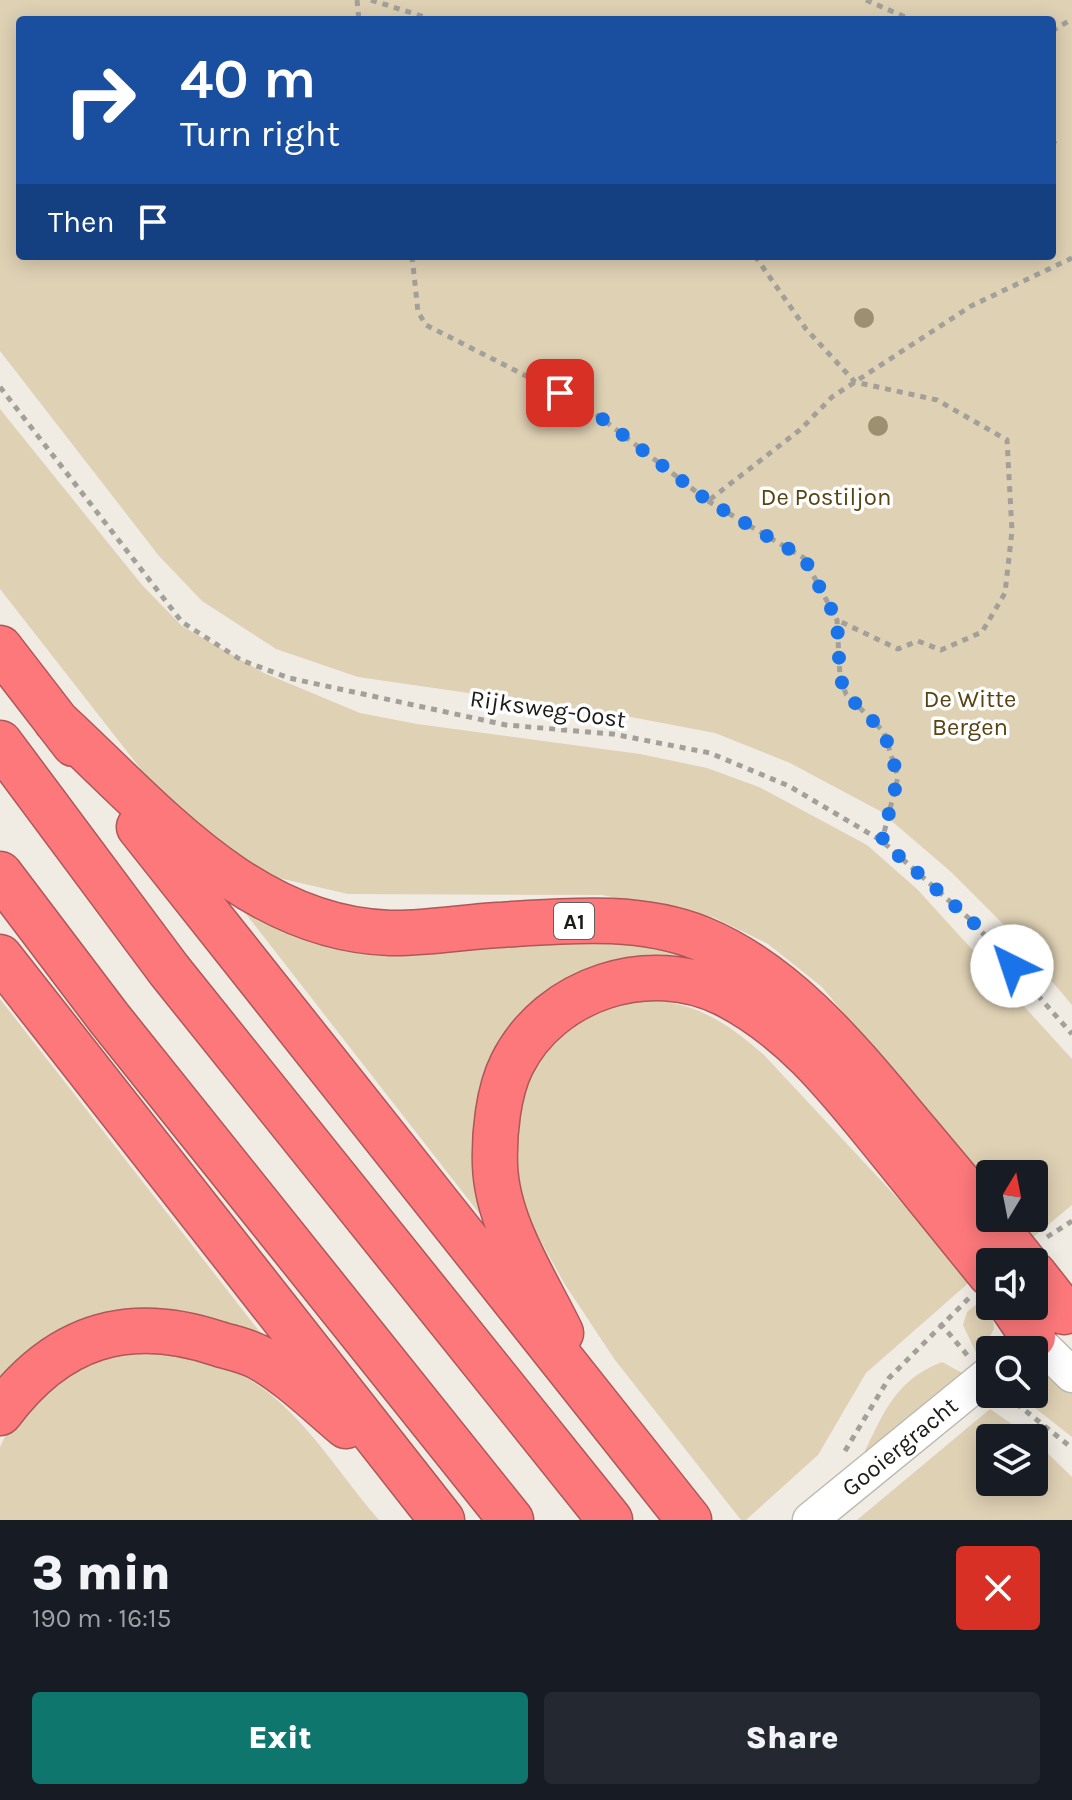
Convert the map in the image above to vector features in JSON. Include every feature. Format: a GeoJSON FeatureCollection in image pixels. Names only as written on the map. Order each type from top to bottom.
{"type":"FeatureCollection","features":[{"type":"Feature","properties":{"kind":"highway","name":"A1"},"geometry":{"type":"LineString","coordinates":[[0,648],[689,1520]]}},
{"type":"Feature","properties":{"kind":"highway","name":"A1"},"geometry":{"type":"LineString","coordinates":[[56,721],[236,882],[284,909],[330,925],[390,933],[585,920],[640,924],[702,939],[774,980],[826,1030],[1012,1248]]}},
{"type":"Feature","properties":{"kind":"highway"},"geometry":{"type":"LineString","coordinates":[[0,743],[169,970],[610,1520]]}},
{"type":"Feature","properties":{"kind":"highway"},"geometry":{"type":"LineString","coordinates":[[0,874],[109,1018],[511,1520]]}},
{"type":"Feature","properties":{"kind":"highway"},"geometry":{"type":"LineString","coordinates":[[0,957],[442,1520]]}},
{"type":"Feature","properties":{"kind":"highway","name":"A1"},"geometry":{"type":"LineString","coordinates":[[597,1407],[505,1218],[495,1167],[496,1124],[511,1065],[537,1028],[579,996],[627,977],[672,977],[723,993],[774,1024],[822,1067],[976,1257]]}},
{"type":"Feature","properties":{"kind":"highway"},"geometry":{"type":"LineString","coordinates":[[0,1413],[22,1383],[85,1339],[118,1330],[186,1333],[260,1358],[414,1485]]}},
{"type":"Feature","properties":{"kind":"street"},"geometry":{"type":"LineString","coordinates":[[1040,1325],[1072,1375]]}},
{"type":"Feature","properties":{"kind":"street","name":"Gooiergracht"},"geometry":{"type":"LineString","coordinates":[[810,1520],[976,1394]]}},
{"type":"Feature","properties":{"kind":"path"},"geometry":{"type":"LineString","coordinates":[[371,0],[421,16]]}},
{"type":"Feature","properties":{"kind":"path"},"geometry":{"type":"LineString","coordinates":[[866,0],[903,16]]}},
{"type":"Feature","properties":{"kind":"path"},"geometry":{"type":"LineString","coordinates":[[708,501],[801,429],[832,397],[971,306],[1072,258]]}},
{"type":"Feature","properties":{"kind":"path"},"geometry":{"type":"LineString","coordinates":[[412,260],[418,312],[426,325],[587,407],[708,501],[804,558],[837,620],[840,677],[846,694],[884,732],[898,777],[882,841]]}},
{"type":"Feature","properties":{"kind":"path"},"geometry":{"type":"LineString","coordinates":[[758,260],[806,329],[855,382],[937,400],[1007,440],[1012,531],[1005,593],[982,632],[941,650],[918,641],[898,649],[837,620]]}},
{"type":"Feature","properties":{"kind":"path","name":"Rijksweg-Oost"},"geometry":{"type":"LineString","coordinates":[[0,387],[182,622],[241,660],[289,678],[506,725],[613,734],[710,753],[789,786],[882,841],[972,921],[1072,1034]]}},
{"type":"Feature","properties":{"kind":"path"},"geometry":{"type":"LineString","coordinates":[[843,1454],[889,1378],[940,1323],[976,1362]]}},
{"type":"Feature","properties":{"kind":"path"},"geometry":{"type":"LineString","coordinates":[[1025,1408],[1072,1448]]}},
{"type":"Feature","properties":{"kind":"green space","name":"De Postiljon"},"geometry":{"type":"Polygon","coordinates":[[[0,0],[1072,0],[1072,1005],[1004,925],[950,871],[880,811],[790,763],[715,733],[620,715],[358,677],[276,649],[202,601],[159,556],[0,351],[0,0]]]}},
{"type":"Feature","properties":{"kind":"green space"},"geometry":{"type":"Polygon","coordinates":[[[0,409],[142,585],[182,626],[264,673],[360,713],[417,724],[640,754],[707,768],[759,787],[867,845],[917,889],[1072,1059],[1072,1205],[1048,1225],[1048,1160],[976,1160],[976,1172],[822,987],[768,944],[713,917],[602,895],[348,894],[270,876],[239,864],[161,795],[0,589],[0,409]]]}},
{"type":"Feature","properties":{"kind":"green space"},"geometry":{"type":"Polygon","coordinates":[[[235,900],[592,935],[710,959],[652,956],[601,964],[577,973],[554,987],[532,1004],[511,1027],[486,1222],[235,900]]]}},
{"type":"Feature","properties":{"kind":"green space"},"geometry":{"type":"Polygon","coordinates":[[[0,999],[288,1368],[190,1323],[0,1391],[0,999]]]}},
{"type":"Feature","properties":{"kind":"green space"},"geometry":{"type":"Polygon","coordinates":[[[609,999],[656,1001],[693,1009],[710,1016],[745,1039],[764,1055],[973,1279],[866,1373],[818,1455],[746,1520],[741,1520],[615,1360],[564,1283],[532,1225],[520,1189],[515,1153],[516,1121],[533,1061],[580,1013],[609,999]]]}},
{"type":"Feature","properties":{"kind":"green space"},"geometry":{"type":"Polygon","coordinates":[[[976,1305],[976,1320],[993,1320],[994,1329],[990,1336],[976,1336],[976,1353],[963,1325],[967,1312],[976,1305]]]}},
{"type":"Feature","properties":{"kind":"green space"},"geometry":{"type":"Polygon","coordinates":[[[148,1347],[226,1368],[271,1395],[310,1434],[379,1520],[0,1520],[0,1447],[13,1420],[40,1390],[91,1359],[148,1347]]]}},
{"type":"Feature","properties":{"kind":"green space"},"geometry":{"type":"Polygon","coordinates":[[[942,1362],[966,1375],[859,1463],[882,1416],[900,1390],[911,1379],[942,1362]]]}},
{"type":"Feature","properties":{"kind":"green space"},"geometry":{"type":"Polygon","coordinates":[[[1048,1375],[1072,1390],[1072,1437],[1035,1408],[1048,1408],[1048,1375]]]}},
{"type":"Feature","properties":{"kind":"green space"},"geometry":{"type":"Polygon","coordinates":[[[990,1409],[1012,1424],[976,1424],[976,1496],[1048,1496],[1048,1454],[1072,1477],[1072,1520],[857,1520],[990,1409]]]}},
{"type":"Feature","properties":{"kind":"route"},"geometry":{"type":"LineString","coordinates":[[560,393],[587,407],[708,501],[804,558],[837,620],[840,677],[846,694],[884,732],[898,777],[894,803],[882,841],[972,921],[1012,966]]}},
{"type":"Feature","properties":{"kind":"park label","name":"De Witte Bergen"},"geometry":{"type":"Point","coordinates":[970,713]}}]}
